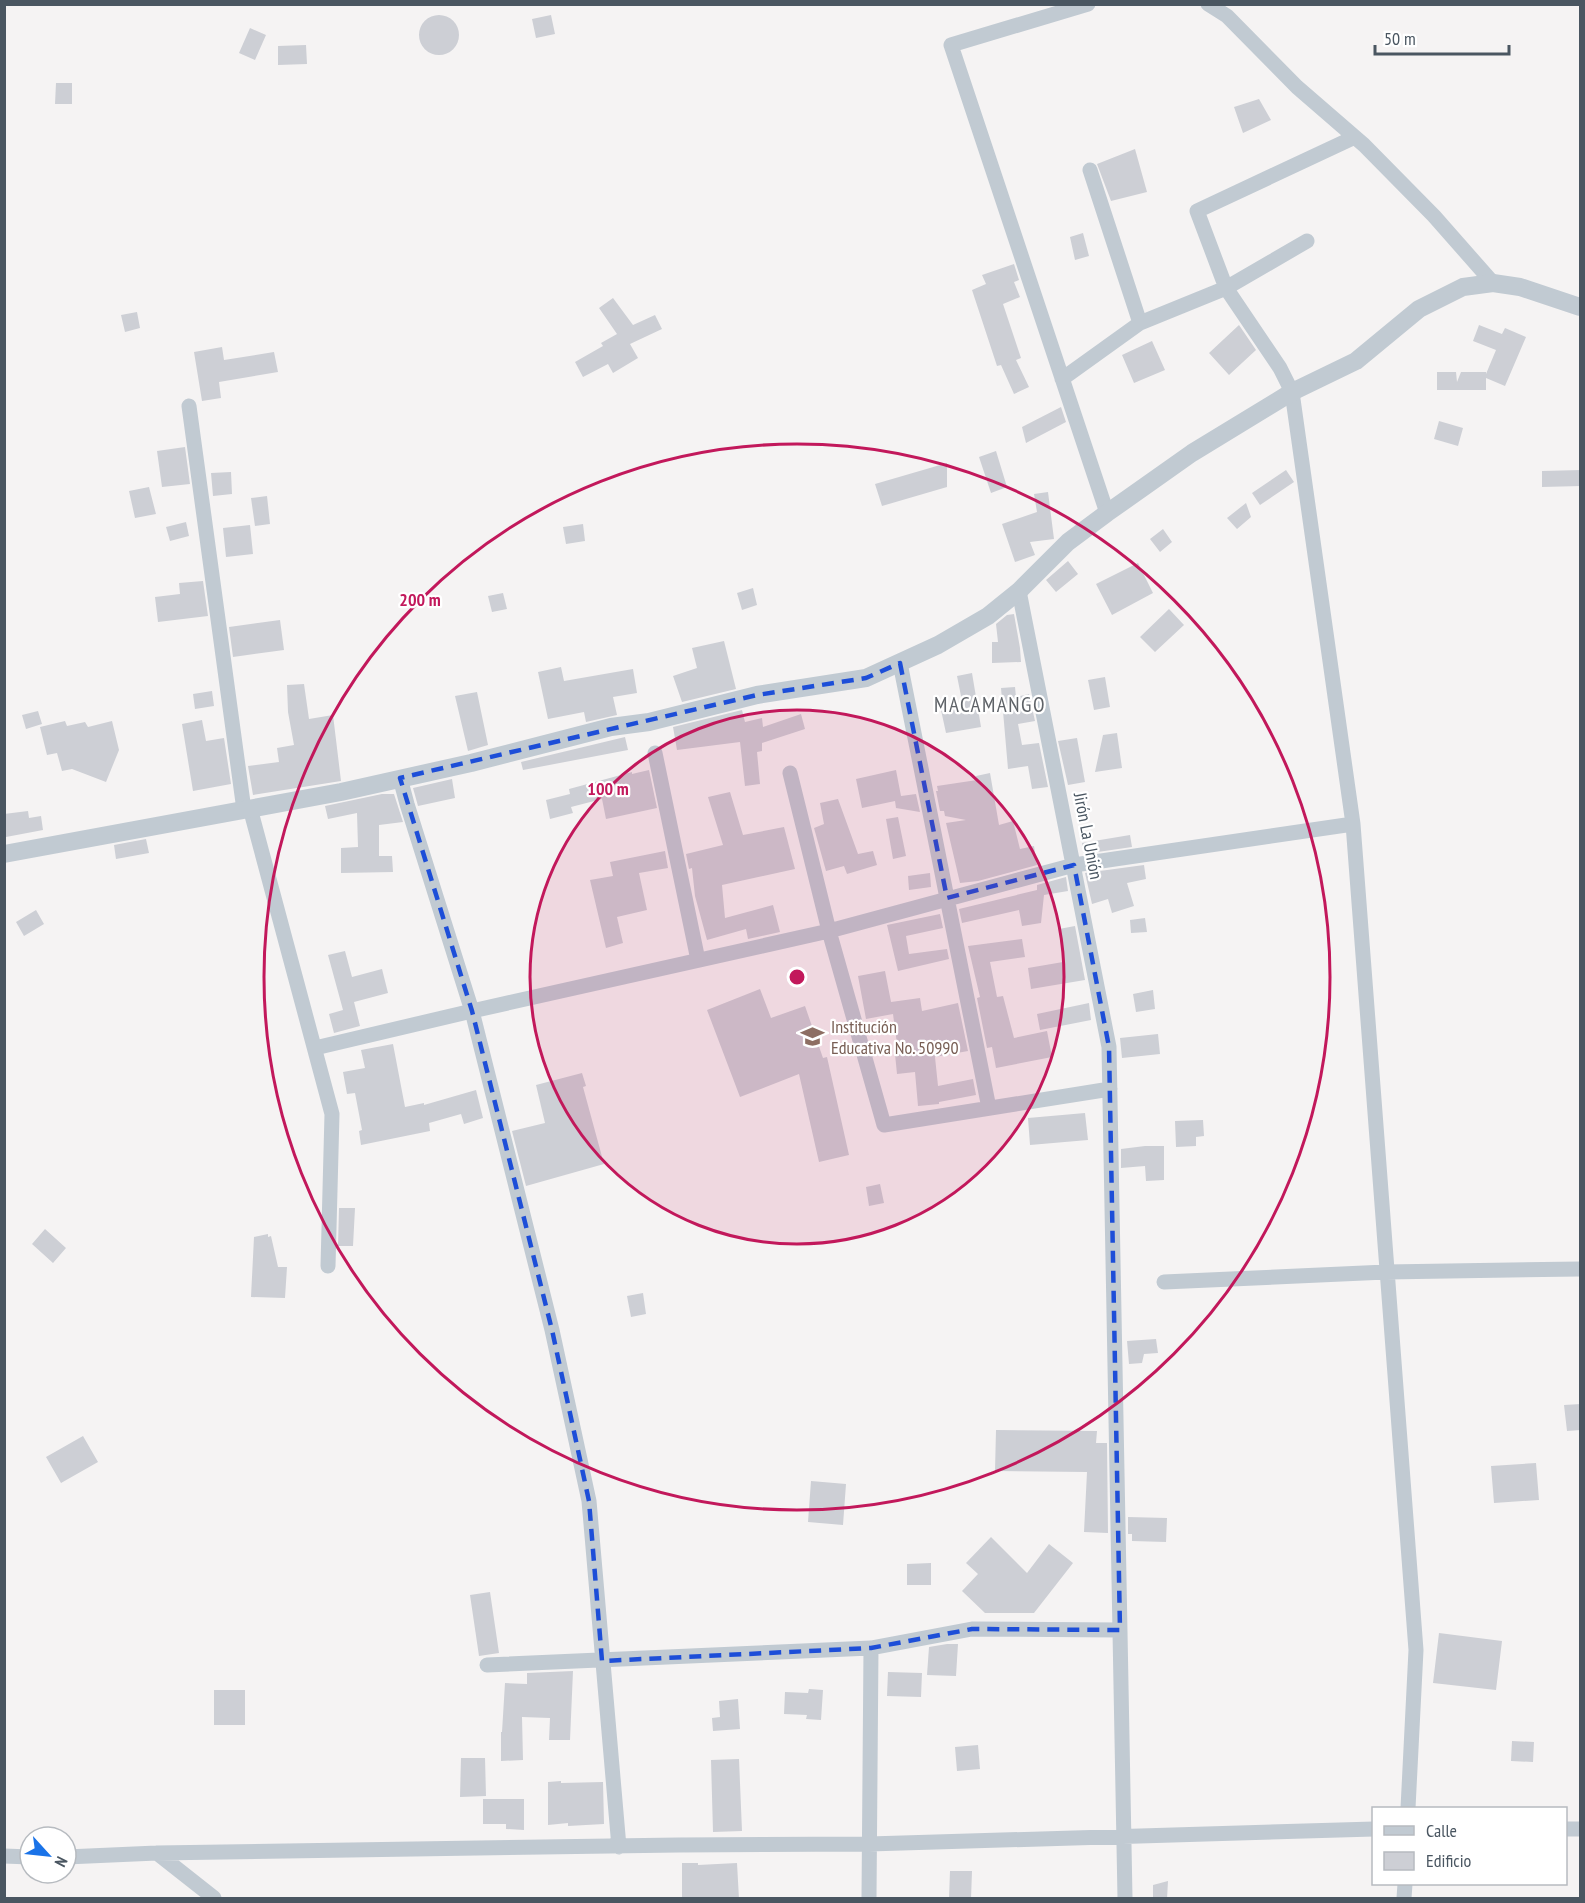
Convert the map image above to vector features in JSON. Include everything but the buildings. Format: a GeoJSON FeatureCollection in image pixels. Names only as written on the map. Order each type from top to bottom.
{"type":"FeatureCollection","features":[{"type":"Feature","properties":{"kind":"street"},"geometry":{"type":"LineString","coordinates":[[1088,4],[951,45],[1107,513]]}},
{"type":"Feature","properties":{"kind":"street"},"geometry":{"type":"LineString","coordinates":[[1208,4],[1227,16],[1297,87],[1355,137],[1434,216],[1493,283]]}},
{"type":"Feature","properties":{"kind":"street"},"geometry":{"type":"LineString","coordinates":[[1355,137],[1197,211],[1226,288],[1280,368],[1292,392],[1353,824],[1416,1650],[1408,1807]]}},
{"type":"Feature","properties":{"kind":"street"},"geometry":{"type":"LineString","coordinates":[[1090,170],[1140,323]]}},
{"type":"Feature","properties":{"kind":"street"},"geometry":{"type":"LineString","coordinates":[[1062,379],[1140,323],[1226,288],[1307,241]]}},
{"type":"Feature","properties":{"kind":"street"},"geometry":{"type":"LineString","coordinates":[[4,854],[97,835],[341,792],[471,763],[611,727],[649,722],[757,695],[866,678],[938,645],[988,616],[1019,591],[1068,542],[1107,513],[1192,453],[1292,392],[1356,361],[1419,309],[1463,287],[1493,283],[1520,287],[1581,307]]}},
{"type":"Feature","properties":{"kind":"street"},"geometry":{"type":"LineString","coordinates":[[189,406],[247,809],[332,1114],[328,1266]]}},
{"type":"Feature","properties":{"kind":"street","name":"Jirón La Unión"},"geometry":{"type":"LineString","coordinates":[[1019,591],[1109,1047],[1125,1899]]}},
{"type":"Feature","properties":{"kind":"street"},"geometry":{"type":"LineString","coordinates":[[900,663],[989,1108]]}},
{"type":"Feature","properties":{"kind":"street"},"geometry":{"type":"LineString","coordinates":[[655,753],[698,960]]}},
{"type":"Feature","properties":{"kind":"street"},"geometry":{"type":"LineString","coordinates":[[790,773],[829,931],[884,1125],[1110,1089]]}},
{"type":"Feature","properties":{"kind":"street"},"geometry":{"type":"LineString","coordinates":[[400,778],[406,804],[472,1011],[552,1330],[590,1501],[619,1847]]}},
{"type":"Feature","properties":{"kind":"street"},"geometry":{"type":"LineString","coordinates":[[315,1048],[829,931],[1074,865],[1353,824]]}},
{"type":"Feature","properties":{"kind":"street"},"geometry":{"type":"LineString","coordinates":[[1164,1282],[1386,1272],[1581,1269]]}},
{"type":"Feature","properties":{"kind":"street"},"geometry":{"type":"LineString","coordinates":[[487,1665],[871,1648],[972,1629],[1120,1630]]}},
{"type":"Feature","properties":{"kind":"street"},"geometry":{"type":"LineString","coordinates":[[869,1899],[871,1648]]}},
{"type":"Feature","properties":{"kind":"street"},"geometry":{"type":"LineString","coordinates":[[78,1856],[157,1853],[869,1844],[1372,1829]]}},
{"type":"Feature","properties":{"kind":"street"},"geometry":{"type":"LineString","coordinates":[[157,1853],[214,1899]]}},
{"type":"Feature","properties":{"kind":"highlighted area"},"geometry":{"type":"Polygon","coordinates":[[[900,663],[947,898],[1074,865],[1109,1047],[1120,1630],[972,1629],[871,1648],[602,1661],[589,1501],[552,1330],[472,1011],[400,778],[757,695],[866,678],[900,663]]]}},
{"type":"Feature","properties":{"kind":"place","name":"Institución Educativa No. 50990"},"geometry":{"type":"Point","coordinates":[813,1037]}},
{"type":"Feature","properties":{"kind":"district","name":"MACAMANGO"},"geometry":{"type":"Point","coordinates":[990,705]}}]}
